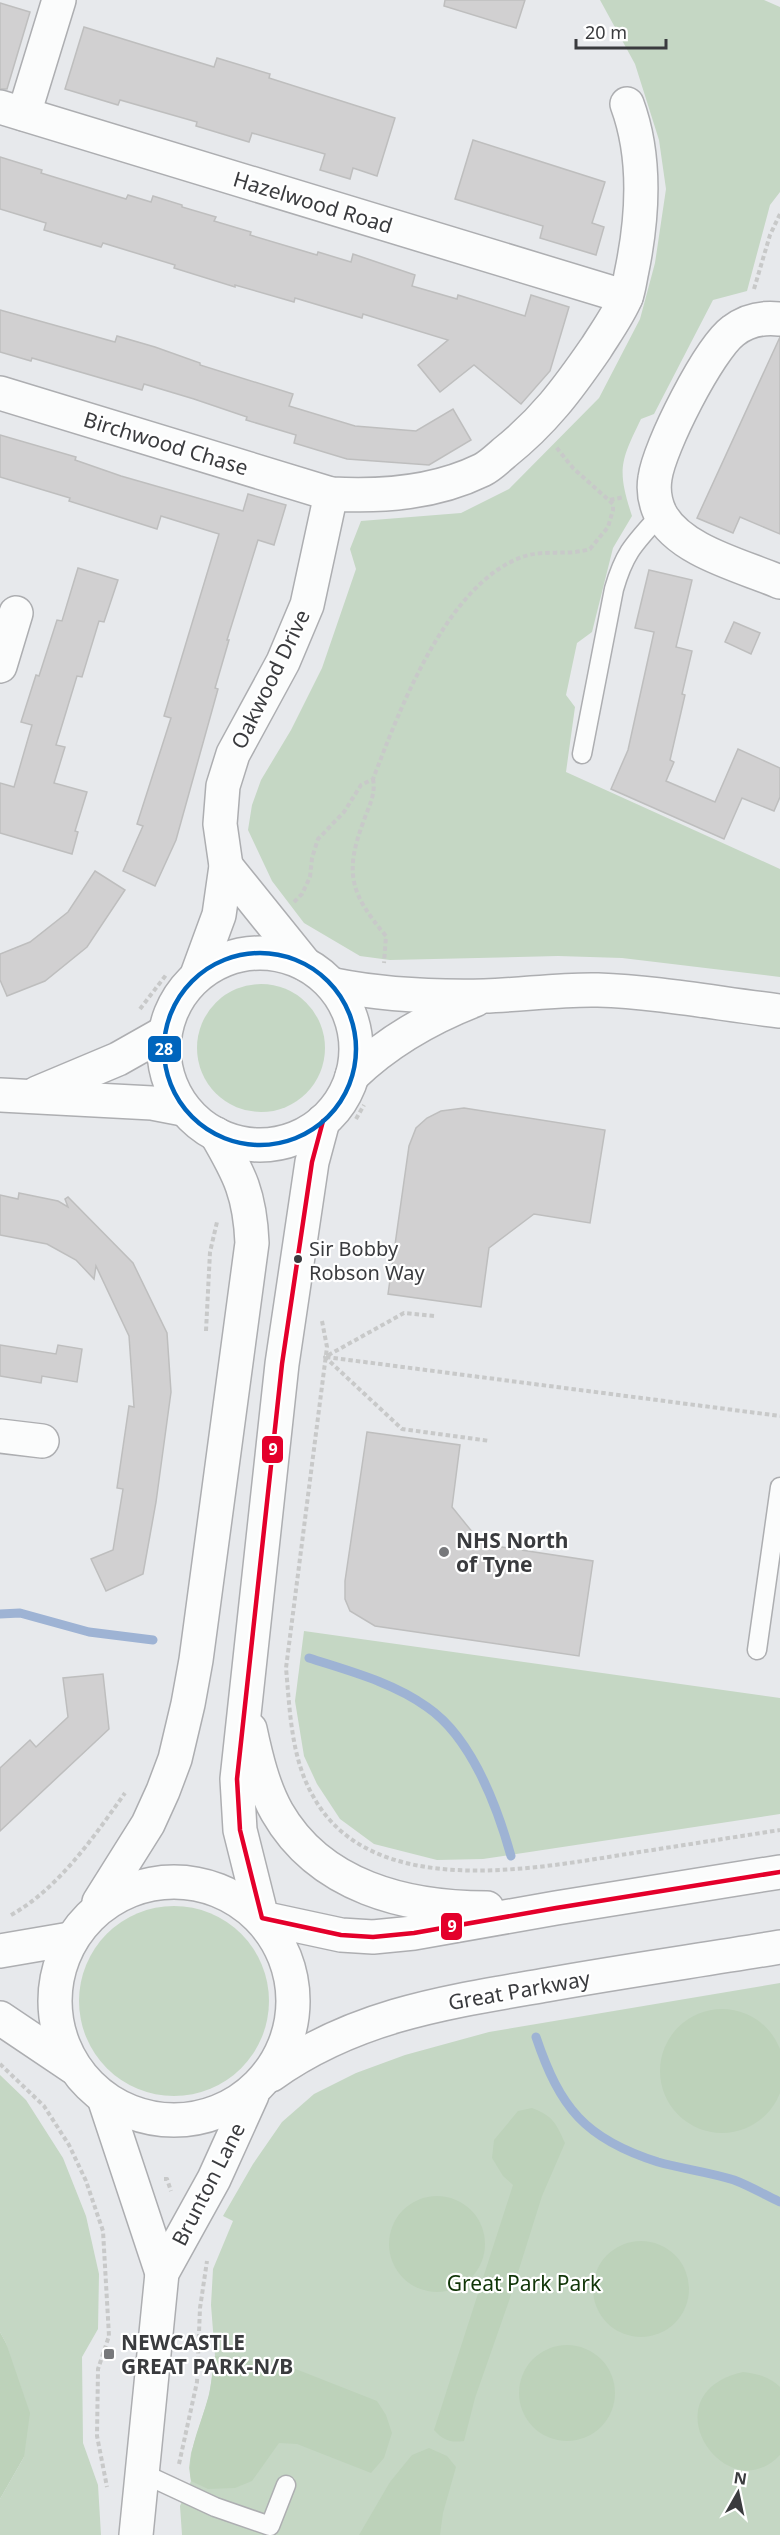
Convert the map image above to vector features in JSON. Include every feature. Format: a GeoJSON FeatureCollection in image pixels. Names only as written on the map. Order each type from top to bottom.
{"type":"FeatureCollection","features":[{"type":"Feature","properties":{"kind":"street"},"geometry":{"type":"LineString","coordinates":[[12,110],[59,0]]}},
{"type":"Feature","properties":{"kind":"street"},"geometry":{"type":"LineString","coordinates":[[332,494],[375,496],[416,491],[484,469],[537,425],[563,397],[626,297],[638,242],[642,179],[638,140],[627,104]]}},
{"type":"Feature","properties":{"kind":"street","name":"Hazelwood Road"},"geometry":{"type":"LineString","coordinates":[[12,110],[626,297]]}},
{"type":"Feature","properties":{"kind":"street"},"geometry":{"type":"LineString","coordinates":[[780,319],[765,318],[743,324],[724,338],[705,363],[664,448],[655,477],[654,492],[661,514],[673,531],[686,542],[780,582]]}},
{"type":"Feature","properties":{"kind":"street","name":"Birchwood Chase"},"geometry":{"type":"LineString","coordinates":[[0,393],[332,494]]}},
{"type":"Feature","properties":{"kind":"street","name":"Oakwood Drive"},"geometry":{"type":"LineString","coordinates":[[197,975],[219,915],[226,866],[220,824],[223,786],[233,754],[283,662],[307,605],[332,494]]}},
{"type":"Feature","properties":{"kind":"street"},"geometry":{"type":"LineString","coordinates":[[0,666],[16,613]]}},
{"type":"Feature","properties":{"kind":"street"},"geometry":{"type":"LineString","coordinates":[[226,866],[305,964],[334,985],[346,1005],[354,1029],[360,1087]]}},
{"type":"Feature","properties":{"kind":"street"},"geometry":{"type":"LineString","coordinates":[[305,964],[281,957],[258,954],[217,964],[197,975],[182,992],[170,1011],[164,1033],[163,1060],[170,1086],[183,1109],[198,1124],[216,1134],[235,1139],[270,1141],[338,1124]]}},
{"type":"Feature","properties":{"kind":"street"},"geometry":{"type":"LineString","coordinates":[[334,985],[374,993],[485,996],[560,990],[598,990],[780,1011]]}},
{"type":"Feature","properties":{"kind":"street"},"geometry":{"type":"LineString","coordinates":[[360,1087],[375,1053],[409,1031],[485,996]]}},
{"type":"Feature","properties":{"kind":"street"},"geometry":{"type":"LineString","coordinates":[[15,1095],[72,1080],[118,1059],[164,1033]]}},
{"type":"Feature","properties":{"kind":"street"},"geometry":{"type":"LineString","coordinates":[[262,1918],[240,1830],[237,1779],[282,1364],[312,1162],[338,1124],[336,1108],[348,1088],[360,1087]]}},
{"type":"Feature","properties":{"kind":"street"},"geometry":{"type":"LineString","coordinates":[[15,1095],[152,1103],[183,1109]]}},
{"type":"Feature","properties":{"kind":"street"},"geometry":{"type":"LineString","coordinates":[[99,1902],[148,1824],[164,1791],[175,1759],[196,1660],[252,1243],[251,1218],[245,1190],[234,1164],[216,1134]]}},
{"type":"Feature","properties":{"kind":"street"},"geometry":{"type":"LineString","coordinates":[[0,1436],[42,1441]]}},
{"type":"Feature","properties":{"kind":"street"},"geometry":{"type":"LineString","coordinates":[[246,1710],[255,1755],[277,1812],[297,1840],[348,1880],[411,1903],[459,1908],[556,1908]]}},
{"type":"Feature","properties":{"kind":"street","name":"Great Parkway"},"geometry":{"type":"LineString","coordinates":[[262,1918],[341,1935],[373,1937],[447,1929],[556,1908],[780,1872]]}},
{"type":"Feature","properties":{"kind":"street","name":"Great Parkway"},"geometry":{"type":"LineString","coordinates":[[73,2067],[63,2032],[59,2003],[60,1981],[70,1939],[78,1925],[99,1902],[119,1892],[143,1884],[167,1881],[191,1882],[234,1897],[262,1918],[274,1938],[285,1965],[291,1996],[291,2022],[285,2047],[261,2085]]}},
{"type":"Feature","properties":{"kind":"street"},"geometry":{"type":"LineString","coordinates":[[0,1951],[70,1939]]}},
{"type":"Feature","properties":{"kind":"street","name":"Great Parkway"},"geometry":{"type":"LineString","coordinates":[[0,2018],[73,2067],[88,2086],[105,2101],[127,2112],[150,2118],[180,2121],[228,2109],[297,2056],[376,2020],[423,2007],[780,1947]]}},
{"type":"Feature","properties":{"kind":"street","name":"Brunton Lane"},"geometry":{"type":"LineString","coordinates":[[162,2273],[214,2179],[261,2085]]}},
{"type":"Feature","properties":{"kind":"street","name":"Brunton Lane"},"geometry":{"type":"LineString","coordinates":[[105,2101],[162,2273],[156,2480],[136,2535]]}},
{"type":"Feature","properties":{"kind":"lane"},"geometry":{"type":"LineString","coordinates":[[582,754],[614,589],[621,566],[631,546],[661,514]]}},
{"type":"Feature","properties":{"kind":"lane"},"geometry":{"type":"LineString","coordinates":[[757,1650],[780,1487]]}},
{"type":"Feature","properties":{"kind":"lane"},"geometry":{"type":"LineString","coordinates":[[156,2480],[215,2507],[270,2526],[286,2485]]}},
{"type":"Feature","properties":{"kind":"path"},"geometry":{"type":"LineString","coordinates":[[743,324],[770,235],[780,214]]}},
{"type":"Feature","properties":{"kind":"path"},"geometry":{"type":"LineString","coordinates":[[384,963],[386,936],[362,904],[354,888],[352,865],[358,836],[375,789],[373,779],[399,710],[433,646],[478,586],[502,567],[523,556],[590,549],[608,527],[613,510],[610,500],[573,468],[537,425]]}},
{"type":"Feature","properties":{"kind":"path"},"geometry":{"type":"LineString","coordinates":[[290,905],[302,894],[310,877],[312,858],[318,839],[344,812],[361,785],[373,779]]}},
{"type":"Feature","properties":{"kind":"path"},"geometry":{"type":"LineString","coordinates":[[338,1124],[360,1087]]}},
{"type":"Feature","properties":{"kind":"path"},"geometry":{"type":"LineString","coordinates":[[205,1334],[210,1252],[219,1213]]}},
{"type":"Feature","properties":{"kind":"path"},"geometry":{"type":"LineString","coordinates":[[325,1357],[404,1313],[434,1316]]}},
{"type":"Feature","properties":{"kind":"path"},"geometry":{"type":"LineString","coordinates":[[321,1317],[327,1347],[286,1668],[290,1718],[298,1757],[313,1796],[336,1827],[372,1852],[418,1866],[469,1871],[534,1869],[780,1830]]}},
{"type":"Feature","properties":{"kind":"path"},"geometry":{"type":"LineString","coordinates":[[325,1357],[780,1416]]}},
{"type":"Feature","properties":{"kind":"path"},"geometry":{"type":"LineString","coordinates":[[325,1357],[402,1429],[490,1441]]}},
{"type":"Feature","properties":{"kind":"path"},"geometry":{"type":"LineString","coordinates":[[5,1918],[31,1904],[87,1846],[126,1792]]}},
{"type":"Feature","properties":{"kind":"path"},"geometry":{"type":"LineString","coordinates":[[0,2064],[44,2106],[69,2145],[86,2181],[103,2231],[109,2336],[98,2369],[97,2436],[107,2488]]}},
{"type":"Feature","properties":{"kind":"path"},"geometry":{"type":"LineString","coordinates":[[156,2480],[180,2463],[197,2382],[200,2308],[207,2260]]}},
{"type":"Feature","properties":{"kind":"green space"},"geometry":{"type":"Polygon","coordinates":[[[600,0],[764,0],[780,7],[780,192],[770,205],[747,291],[713,300],[654,414],[641,419],[625,456],[624,487],[632,516],[613,548],[592,632],[577,643],[566,695],[575,707],[566,772],[780,869],[780,977],[622,958],[558,956],[390,960],[360,956],[304,923],[272,881],[248,830],[252,805],[261,780],[291,730],[322,668],[356,569],[350,549],[361,521],[461,513],[509,489],[599,398],[640,319],[655,263],[666,189],[659,140],[635,64],[600,0]]]}},
{"type":"Feature","properties":{"kind":"green space"},"geometry":{"type":"Polygon","coordinates":[[[261,984],[286,989],[306,1003],[320,1023],[325,1048],[320,1073],[306,1093],[286,1107],[261,1112],[236,1107],[216,1093],[202,1073],[197,1048],[202,1023],[216,1003],[236,989],[261,984]]]}},
{"type":"Feature","properties":{"kind":"green space"},"geometry":{"type":"Polygon","coordinates":[[[304,1631],[780,1698],[780,1814],[483,1859],[437,1860],[374,1844],[340,1819],[317,1784],[304,1756],[295,1701],[304,1631]]]}},
{"type":"Feature","properties":{"kind":"green space"},"geometry":{"type":"Polygon","coordinates":[[[165,1906],[183,1906],[219,1917],[234,1927],[248,1941],[265,1973],[269,2001],[265,2029],[258,2046],[248,2061],[234,2075],[202,2092],[183,2096],[165,2096],[129,2085],[114,2075],[100,2061],[83,2029],[79,2010],[79,1992],[90,1956],[100,1941],[114,1927],[146,1910],[165,1906]]]}},
{"type":"Feature","properties":{"kind":"green space","name":"Great Park Park"},"geometry":{"type":"Polygon","coordinates":[[[780,1983],[780,2535],[182,2535],[180,2506],[191,2481],[189,2468],[191,2453],[209,2396],[215,2356],[211,2305],[213,2269],[233,2221],[223,2216],[253,2164],[282,2122],[314,2094],[356,2073],[405,2055],[489,2032],[780,1983]]]}},
{"type":"Feature","properties":{"kind":"green space"},"geometry":{"type":"Polygon","coordinates":[[[722,2009],[746,2014],[766,2027],[779,2047],[784,2071],[779,2095],[766,2115],[746,2128],[722,2133],[698,2128],[678,2115],[665,2095],[660,2071],[665,2047],[678,2027],[698,2014],[722,2009]]]}},
{"type":"Feature","properties":{"kind":"green space"},"geometry":{"type":"Polygon","coordinates":[[[0,2075],[26,2100],[63,2158],[86,2216],[99,2274],[98,2329],[82,2357],[83,2443],[98,2485],[101,2535],[0,2535],[0,2499],[24,2457],[6,2343],[0,2332],[0,2075]]]}},
{"type":"Feature","properties":{"kind":"green space"},"geometry":{"type":"Polygon","coordinates":[[[532,2108],[553,2121],[565,2143],[542,2196],[475,2398],[464,2441],[455,2442],[444,2438],[434,2430],[513,2185],[503,2176],[492,2158],[494,2140],[518,2111],[532,2108]]]}},
{"type":"Feature","properties":{"kind":"green space"},"geometry":{"type":"Polygon","coordinates":[[[437,2196],[455,2199],[471,2210],[482,2226],[485,2244],[482,2262],[471,2278],[455,2289],[437,2292],[419,2289],[403,2278],[392,2262],[389,2244],[392,2226],[403,2210],[419,2199],[437,2196]]]}},
{"type":"Feature","properties":{"kind":"green space"},"geometry":{"type":"Polygon","coordinates":[[[641,2241],[659,2244],[675,2255],[686,2271],[689,2289],[686,2307],[675,2323],[659,2334],[641,2337],[623,2334],[607,2323],[596,2307],[593,2289],[596,2271],[607,2255],[623,2244],[641,2241]]]}},
{"type":"Feature","properties":{"kind":"green space"},"geometry":{"type":"Polygon","coordinates":[[[0,2332],[6,2343],[30,2413],[24,2457],[0,2499],[0,2332]]]}},
{"type":"Feature","properties":{"kind":"green space"},"geometry":{"type":"Polygon","coordinates":[[[567,2345],[585,2348],[601,2359],[612,2375],[615,2393],[612,2411],[601,2427],[585,2438],[567,2441],[549,2438],[533,2427],[522,2411],[519,2393],[522,2375],[533,2359],[549,2348],[567,2345]]]}},
{"type":"Feature","properties":{"kind":"green space"},"geometry":{"type":"Polygon","coordinates":[[[215,2356],[288,2366],[377,2401],[386,2415],[392,2433],[384,2458],[371,2473],[297,2444],[279,2443],[252,2481],[235,2488],[208,2489],[191,2481],[192,2450],[209,2393],[215,2356]]]}},
{"type":"Feature","properties":{"kind":"green space"},"geometry":{"type":"Polygon","coordinates":[[[743,2372],[767,2378],[780,2387],[780,2455],[759,2469],[738,2469],[719,2460],[705,2443],[698,2423],[700,2402],[715,2384],[743,2372]]]}},
{"type":"Feature","properties":{"kind":"green space"},"geometry":{"type":"Polygon","coordinates":[[[429,2448],[447,2456],[456,2467],[443,2513],[440,2535],[359,2535],[390,2482],[412,2455],[429,2448]]]}},
{"type":"Feature","properties":{"kind":"building"},"geometry":{"type":"Polygon","coordinates":[[[445,0],[525,0],[516,28],[444,6],[445,0]]]}},
{"type":"Feature","properties":{"kind":"building"},"geometry":{"type":"Polygon","coordinates":[[[0,3],[30,12],[7,89],[0,89],[0,3]]]}},
{"type":"Feature","properties":{"kind":"building"},"geometry":{"type":"Polygon","coordinates":[[[84,27],[214,67],[217,58],[270,74],[269,78],[395,118],[377,176],[353,168],[350,179],[320,170],[325,154],[252,133],[249,142],[196,126],[197,122],[120,100],[118,105],[65,89],[84,27]]]}},
{"type":"Feature","properties":{"kind":"building"},"geometry":{"type":"Polygon","coordinates":[[[473,140],[605,182],[592,223],[604,227],[596,255],[540,238],[543,226],[455,199],[473,140]]]}},
{"type":"Feature","properties":{"kind":"building"},"geometry":{"type":"Polygon","coordinates":[[[0,157],[42,170],[41,173],[126,199],[128,195],[151,202],[153,196],[216,217],[214,221],[251,232],[250,235],[317,255],[318,252],[351,262],[353,254],[415,275],[412,286],[457,299],[458,295],[525,316],[531,295],[569,307],[550,371],[521,404],[474,365],[440,392],[418,365],[448,340],[363,314],[362,318],[295,298],[294,302],[235,285],[235,287],[174,268],[175,265],[103,243],[101,247],[44,230],[46,223],[0,209],[0,157]]]}},
{"type":"Feature","properties":{"kind":"building"},"geometry":{"type":"Polygon","coordinates":[[[0,310],[115,342],[117,336],[155,347],[200,363],[200,365],[293,394],[289,406],[355,426],[416,431],[453,409],[471,440],[429,465],[347,459],[294,443],[296,435],[246,420],[247,417],[194,399],[144,384],[142,390],[32,358],[31,361],[0,352],[0,310]]]}},
{"type":"Feature","properties":{"kind":"building"},"geometry":{"type":"Polygon","coordinates":[[[780,337],[780,534],[740,517],[733,533],[697,518],[780,337]]]}},
{"type":"Feature","properties":{"kind":"building"},"geometry":{"type":"Polygon","coordinates":[[[0,435],[76,457],[75,460],[121,476],[243,511],[248,494],[286,505],[274,545],[258,540],[227,640],[229,640],[215,688],[218,689],[176,840],[155,886],[123,871],[143,826],[137,824],[171,718],[164,716],[219,534],[161,516],[157,529],[69,501],[70,498],[0,477],[0,435]]]}},
{"type":"Feature","properties":{"kind":"building"},"geometry":{"type":"Polygon","coordinates":[[[78,568],[118,580],[104,622],[99,621],[82,677],[77,676],[56,745],[65,747],[54,783],[87,792],[75,831],[78,832],[72,854],[0,833],[0,783],[14,787],[32,725],[21,722],[57,620],[62,621],[78,568]]]}},
{"type":"Feature","properties":{"kind":"building"},"geometry":{"type":"Polygon","coordinates":[[[649,570],[692,580],[676,647],[692,651],[682,694],[685,695],[670,760],[674,762],[666,781],[715,802],[738,749],[780,768],[780,797],[774,811],[742,798],[724,839],[611,789],[628,750],[654,632],[635,628],[649,570]]]}},
{"type":"Feature","properties":{"kind":"building"},"geometry":{"type":"Polygon","coordinates":[[[734,622],[760,633],[751,654],[725,642],[734,622]]]}},
{"type":"Feature","properties":{"kind":"building"},"geometry":{"type":"Polygon","coordinates":[[[95,871],[125,890],[87,947],[45,981],[7,996],[0,980],[0,954],[30,942],[68,912],[95,871]]]}},
{"type":"Feature","properties":{"kind":"building"},"geometry":{"type":"Polygon","coordinates":[[[464,1108],[605,1130],[590,1223],[534,1214],[489,1248],[481,1307],[388,1294],[409,1146],[416,1128],[427,1118],[441,1111],[464,1108]]]}},
{"type":"Feature","properties":{"kind":"building"},"geometry":{"type":"Polygon","coordinates":[[[19,1193],[58,1201],[68,1207],[65,1199],[68,1197],[133,1263],[167,1333],[171,1392],[156,1502],[143,1574],[106,1591],[91,1559],[113,1550],[123,1489],[117,1488],[129,1406],[134,1407],[129,1336],[96,1266],[94,1279],[76,1260],[47,1244],[0,1235],[0,1195],[18,1199],[19,1193]]]}},
{"type":"Feature","properties":{"kind":"building"},"geometry":{"type":"Polygon","coordinates":[[[0,1345],[56,1354],[58,1345],[82,1349],[77,1382],[42,1376],[41,1383],[0,1376],[0,1345]]]}},
{"type":"Feature","properties":{"kind":"building","name":"NHS North of Tyne"},"geometry":{"type":"Polygon","coordinates":[[[367,1432],[460,1445],[452,1507],[482,1544],[593,1561],[579,1656],[375,1626],[350,1611],[345,1599],[345,1581],[367,1432]]]}},
{"type":"Feature","properties":{"kind":"building"},"geometry":{"type":"Polygon","coordinates":[[[103,1674],[109,1729],[0,1831],[0,1768],[30,1740],[36,1747],[68,1717],[63,1678],[103,1674]]]}},
{"type":"Feature","properties":{"kind":"waterway"},"geometry":{"type":"LineString","coordinates":[[0,1614],[20,1613],[89,1632],[153,1640]]}},
{"type":"Feature","properties":{"kind":"waterway"},"geometry":{"type":"LineString","coordinates":[[309,1658],[370,1678],[399,1691],[414,1698],[443,1720],[457,1736],[480,1774],[498,1816],[511,1856]]}},
{"type":"Feature","properties":{"kind":"waterway"},"geometry":{"type":"LineString","coordinates":[[536,2037],[545,2062],[566,2102],[594,2131],[633,2153],[658,2162],[734,2180],[780,2202]]}},
{"type":"Feature","properties":{"kind":"transit line","name":"28"},"geometry":{"type":"LineString","coordinates":[[260,953],[279,955],[297,961],[328,981],[348,1012],[354,1030],[356,1049],[354,1068],[348,1086],[328,1117],[297,1137],[279,1143],[260,1145],[241,1143],[223,1137],[192,1117],[172,1086],[166,1068],[164,1049],[166,1030],[172,1012],[192,981],[223,961],[241,955],[260,953]]}},
{"type":"Feature","properties":{"kind":"transit line","name":"9"},"geometry":{"type":"LineString","coordinates":[[323,1121],[312,1162],[282,1364],[237,1779],[240,1830],[262,1918],[341,1935],[373,1937],[414,1933],[780,1872]]}},
{"type":"Feature","properties":{"kind":"place","name":"Sir Bobby Robson Way"},"geometry":{"type":"Point","coordinates":[298,1259]}},
{"type":"Feature","properties":{"kind":"place","name":"NHS North of Tyne"},"geometry":{"type":"Point","coordinates":[444,1552]}},
{"type":"Feature","properties":{"kind":"place","name":"NEWCASTLE GREAT PARK-N/B"},"geometry":{"type":"Point","coordinates":[109,2354]}}]}
